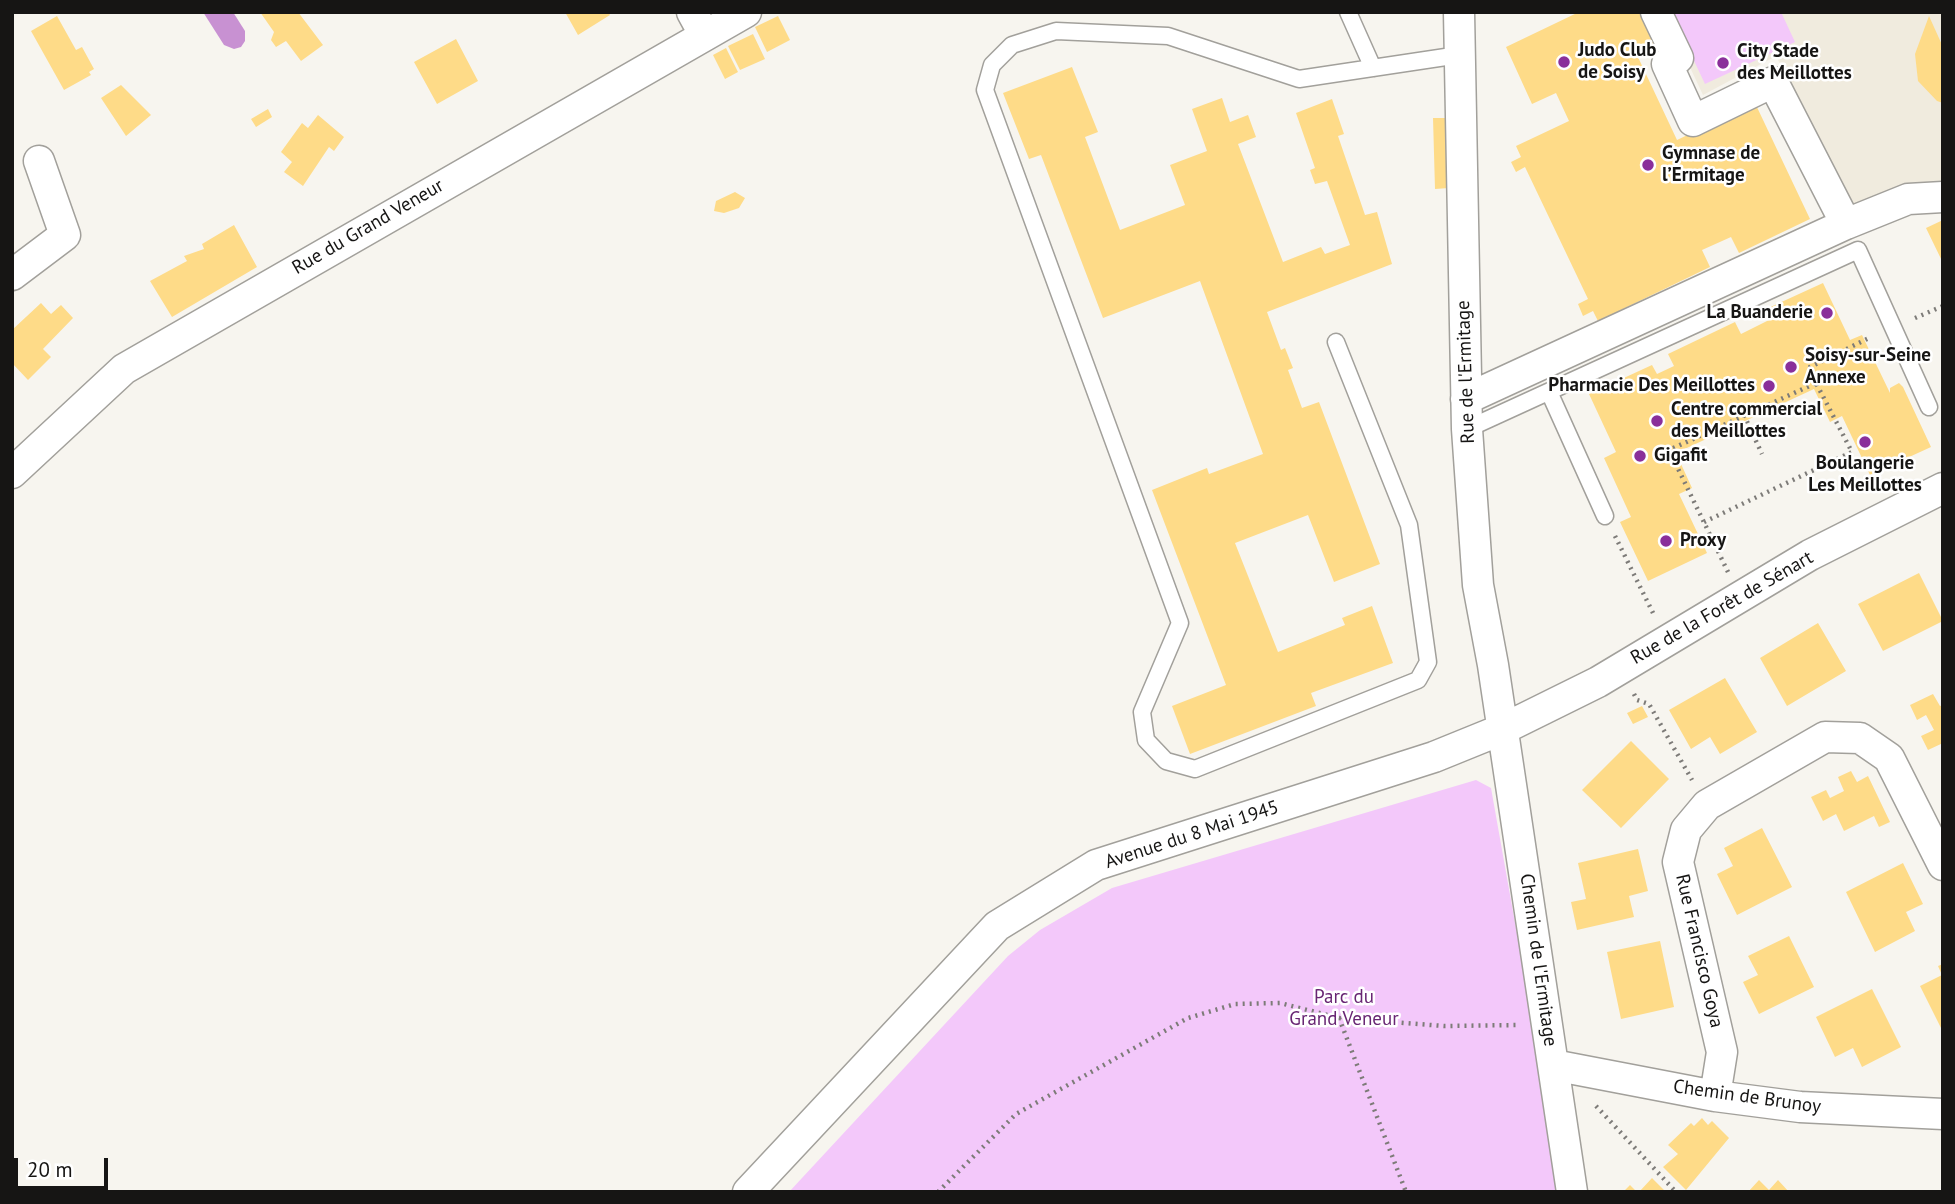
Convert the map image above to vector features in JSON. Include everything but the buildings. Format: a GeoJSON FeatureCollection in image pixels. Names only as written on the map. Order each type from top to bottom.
{"type":"FeatureCollection","features":[{"type":"Feature","properties":{"kind":"street","name":"Rue du Grand Veneur"},"geometry":{"type":"LineString","coordinates":[[12,473],[124,369],[698,23],[746,12]]}},
{"type":"Feature","properties":{"kind":"street","name":"Rue de l'Ermitage"},"geometry":{"type":"LineString","coordinates":[[1459,12],[1467,429],[1478,585],[1503,729]]}},
{"type":"Feature","properties":{"kind":"street"},"geometry":{"type":"LineString","coordinates":[[1656,12],[1678,58],[1667,64],[1693,121],[1773,82],[1846,224]]}},
{"type":"Feature","properties":{"kind":"street"},"geometry":{"type":"LineString","coordinates":[[12,275],[65,235],[39,161]]}},
{"type":"Feature","properties":{"kind":"street"},"geometry":{"type":"LineString","coordinates":[[1466,399],[1846,224],[1908,199],[1943,197]]}},
{"type":"Feature","properties":{"kind":"street","name":"Rue de la Forêt de Sénart"},"geometry":{"type":"LineString","coordinates":[[1503,729],[1620,668],[1739,596],[1943,488]]}},
{"type":"Feature","properties":{"kind":"street","name":"Chemin de l'Ermitage"},"geometry":{"type":"LineString","coordinates":[[1503,729],[1572,1192]]}},
{"type":"Feature","properties":{"kind":"street","name":"Avenue du 8 Mai 1945"},"geometry":{"type":"LineString","coordinates":[[748,1192],[997,926],[1096,865],[1434,757],[1503,729]]}},
{"type":"Feature","properties":{"kind":"street","name":"Rue Francisco Goya"},"geometry":{"type":"LineString","coordinates":[[1715,1096],[1722,1052],[1678,862],[1686,830],[1707,805],[1825,737],[1860,738],[1889,758],[1943,865]]}},
{"type":"Feature","properties":{"kind":"street","name":"Chemin de Brunoy"},"geometry":{"type":"LineString","coordinates":[[1553,1065],[1715,1096],[1800,1107],[1943,1114]]}},
{"type":"Feature","properties":{"kind":"lane"},"geometry":{"type":"LineString","coordinates":[[1348,12],[1373,68]]}},
{"type":"Feature","properties":{"kind":"lane"},"geometry":{"type":"LineString","coordinates":[[1336,342],[1409,525],[1428,662],[1418,680],[1195,769],[1166,761],[1146,740],[1142,712],[1180,623],[985,90],[992,65],[1012,45],[1056,31],[1168,36],[1299,79],[1459,55]]}},
{"type":"Feature","properties":{"kind":"lane"},"geometry":{"type":"LineString","coordinates":[[1467,429],[1550,394],[1858,250],[1929,407]]}},
{"type":"Feature","properties":{"kind":"lane"},"geometry":{"type":"LineString","coordinates":[[1550,394],[1605,516]]}},
{"type":"Feature","properties":{"kind":"path"},"geometry":{"type":"LineString","coordinates":[[1704,522],[1852,452],[1808,368],[1892,327],[1943,306]]}},
{"type":"Feature","properties":{"kind":"path"},"geometry":{"type":"LineString","coordinates":[[1739,596],[1669,450],[1816,383]]}},
{"type":"Feature","properties":{"kind":"path"},"geometry":{"type":"LineString","coordinates":[[1744,415],[1762,454]]}},
{"type":"Feature","properties":{"kind":"path"},"geometry":{"type":"LineString","coordinates":[[1605,516],[1666,640]]}},
{"type":"Feature","properties":{"kind":"path"},"geometry":{"type":"LineString","coordinates":[[1620,668],[1637,700],[1649,704],[1707,805]]}},
{"type":"Feature","properties":{"kind":"path"},"geometry":{"type":"LineString","coordinates":[[938,1192],[1016,1114],[1188,1017],[1236,1004],[1280,1003],[1339,1018],[1444,1026],[1548,1025]]}},
{"type":"Feature","properties":{"kind":"path"},"geometry":{"type":"LineString","coordinates":[[1339,1018],[1406,1192]]}},
{"type":"Feature","properties":{"kind":"path"},"geometry":{"type":"LineString","coordinates":[[1585,1069],[1589,1097],[1605,1118],[1676,1192]]}},
{"type":"Feature","properties":{"kind":"shaded area"},"geometry":{"type":"Polygon","coordinates":[[[203,12],[233,12],[245,31],[245,41],[241,47],[234,49],[224,45],[203,12]]]}},
{"type":"Feature","properties":{"kind":"shaded area"},"geometry":{"type":"Polygon","coordinates":[[[1664,12],[1943,12],[1943,192],[1856,212],[1776,56],[1703,95],[1664,12]]]}},
{"type":"Feature","properties":{"kind":"green space","name":"City Stade des Meillottes"},"geometry":{"type":"Polygon","coordinates":[[[1671,12],[1781,12],[1795,42],[1705,84],[1671,12]]]}},
{"type":"Feature","properties":{"kind":"green space","name":"Parc du Grand Veneur"},"geometry":{"type":"Polygon","coordinates":[[[1476,780],[1491,788],[1533,1024],[1558,1192],[789,1192],[1008,956],[1040,930],[1112,888],[1476,780]]]}},
{"type":"Feature","properties":{"kind":"place","name":"Judo Club de Soisy"},"geometry":{"type":"Point","coordinates":[1564,62]}},
{"type":"Feature","properties":{"kind":"place","name":"City Stade des Meillottes"},"geometry":{"type":"Point","coordinates":[1723,63]}},
{"type":"Feature","properties":{"kind":"place","name":"Gymnase de l’Ermitage"},"geometry":{"type":"Point","coordinates":[1648,165]}},
{"type":"Feature","properties":{"kind":"place","name":"La Buanderie"},"geometry":{"type":"Point","coordinates":[1827,313]}},
{"type":"Feature","properties":{"kind":"place","name":"Soisy-sur-Seine Annexe"},"geometry":{"type":"Point","coordinates":[1791,367]}},
{"type":"Feature","properties":{"kind":"place","name":"Pharmacie Des Meillottes"},"geometry":{"type":"Point","coordinates":[1769,386]}},
{"type":"Feature","properties":{"kind":"place","name":"Centre commercial des Meillottes"},"geometry":{"type":"Point","coordinates":[1657,421]}},
{"type":"Feature","properties":{"kind":"place","name":"Boulangerie Les Meillottes"},"geometry":{"type":"Point","coordinates":[1865,442]}},
{"type":"Feature","properties":{"kind":"place","name":"Gigafit"},"geometry":{"type":"Point","coordinates":[1640,456]}},
{"type":"Feature","properties":{"kind":"place","name":"Proxy"},"geometry":{"type":"Point","coordinates":[1666,541]}}]}
